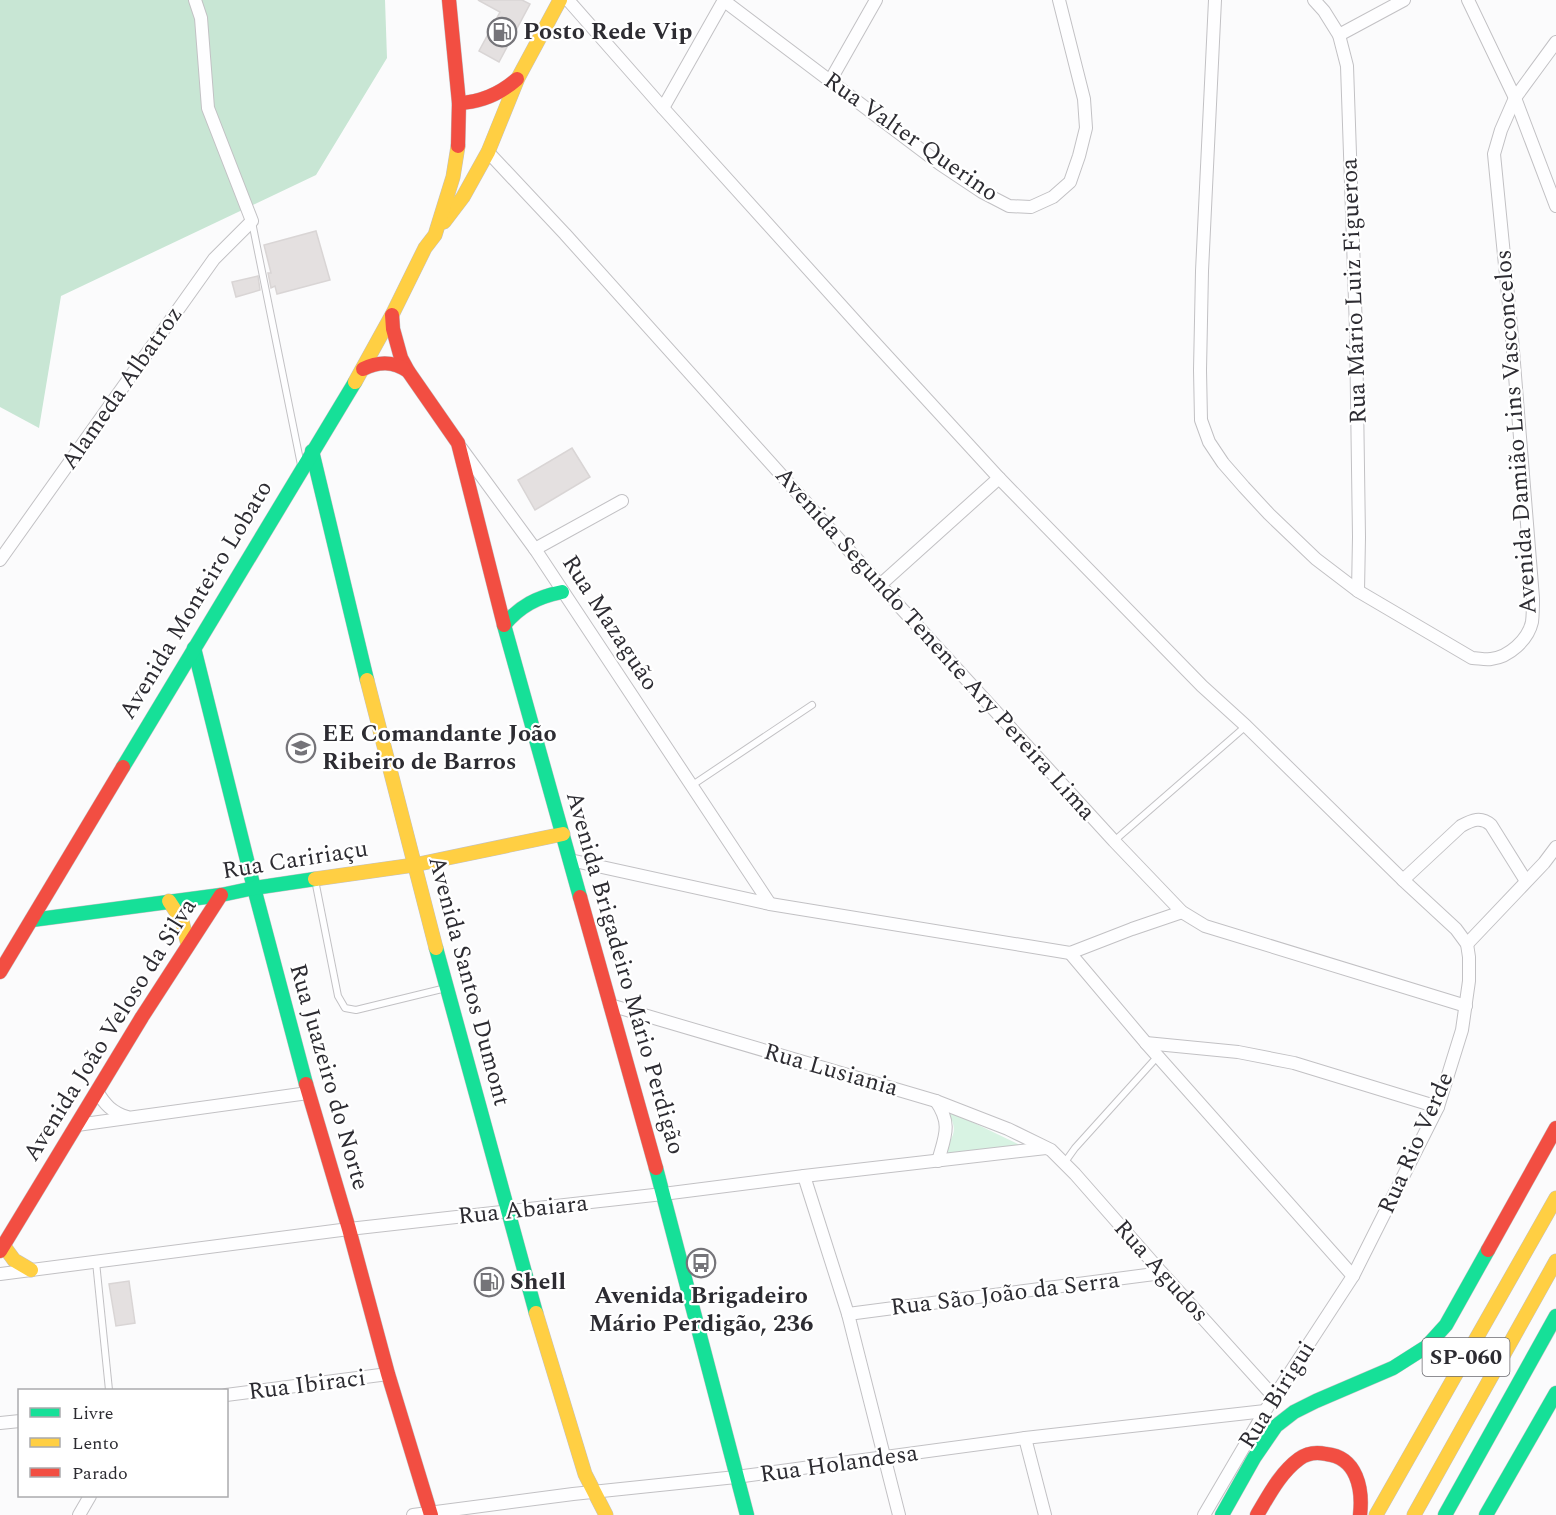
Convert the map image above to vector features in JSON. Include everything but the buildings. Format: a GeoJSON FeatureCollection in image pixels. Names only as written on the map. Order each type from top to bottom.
{"type":"FeatureCollection","features":[{"type":"Feature","properties":{"kind":"main road"},"geometry":{"type":"LineString","coordinates":[[449,0],[459,103],[484,100],[502,91],[518,78]]}},
{"type":"Feature","properties":{"kind":"main road"},"geometry":{"type":"LineString","coordinates":[[435,235],[463,197],[488,152],[518,78],[560,0]]}},
{"type":"Feature","properties":{"kind":"main road","name":"Avenida Monteiro Lobato"},"geometry":{"type":"LineString","coordinates":[[0,972],[363,369],[425,248],[435,235],[453,177],[457,155],[459,103]]}},
{"type":"Feature","properties":{"kind":"main road","name":"Avenida Monteiro Lobato"},"geometry":{"type":"LineString","coordinates":[[425,248],[426,233],[441,183],[459,103]]}},
{"type":"Feature","properties":{"kind":"main road","name":"Rua Mazaguão"},"geometry":{"type":"LineString","coordinates":[[392,315],[400,358],[458,443]]}},
{"type":"Feature","properties":{"kind":"main road"},"geometry":{"type":"LineString","coordinates":[[363,369],[372,364],[391,362],[408,371]]}},
{"type":"Feature","properties":{"kind":"main road","name":"Avenida Brigadeiro Mário Perdigão"},"geometry":{"type":"LineString","coordinates":[[458,443],[504,625],[663,1194],[747,1515]]}},
{"type":"Feature","properties":{"kind":"main road","name":"Avenida Santos Dumont"},"geometry":{"type":"LineString","coordinates":[[312,451],[414,865],[508,1212],[549,1358],[585,1474],[606,1515]]}},
{"type":"Feature","properties":{"kind":"main road"},"geometry":{"type":"LineString","coordinates":[[504,625],[520,606],[546,594],[562,592]]}},
{"type":"Feature","properties":{"kind":"main road","name":"Rua Juazeiro do Norte"},"geometry":{"type":"LineString","coordinates":[[194,648],[308,1093],[349,1229],[388,1374],[431,1514]]}},
{"type":"Feature","properties":{"kind":"main road","name":"Rua Caririaçu"},"geometry":{"type":"LineString","coordinates":[[32,920],[221,895],[254,888],[414,865],[563,834]]}},
{"type":"Feature","properties":{"kind":"main road","name":"Avenida João Veloso da Silva"},"geometry":{"type":"LineString","coordinates":[[2,1248],[136,1026],[221,895]]}},
{"type":"Feature","properties":{"kind":"main road"},"geometry":{"type":"LineString","coordinates":[[169,902],[182,920],[188,945]]}},
{"type":"Feature","properties":{"kind":"main road"},"geometry":{"type":"LineString","coordinates":[[1222,1515],[1254,1458],[1276,1426],[1294,1412],[1316,1401],[1393,1368],[1426,1347],[1446,1325],[1556,1128]]}},
{"type":"Feature","properties":{"kind":"main road","name":"SP-060"},"geometry":{"type":"LineString","coordinates":[[1377,1515],[1556,1198]]}},
{"type":"Feature","properties":{"kind":"main road"},"geometry":{"type":"LineString","coordinates":[[2,1248],[14,1260],[31,1270]]}},
{"type":"Feature","properties":{"kind":"main road","name":"SP-060"},"geometry":{"type":"LineString","coordinates":[[1414,1515],[1556,1261]]}},
{"type":"Feature","properties":{"kind":"main road","name":"SP-060"},"geometry":{"type":"LineString","coordinates":[[1445,1515],[1556,1316]]}},
{"type":"Feature","properties":{"kind":"main road"},"geometry":{"type":"LineString","coordinates":[[1486,1515],[1556,1393]]}},
{"type":"Feature","properties":{"kind":"main road"},"geometry":{"type":"LineString","coordinates":[[1257,1515],[1279,1478],[1301,1457],[1314,1453],[1330,1453],[1342,1458],[1352,1468],[1359,1481],[1362,1497],[1360,1515]]}},
{"type":"Feature","properties":{"kind":"street"},"geometry":{"type":"LineString","coordinates":[[195,0],[201,18],[208,108],[252,221]]}},
{"type":"Feature","properties":{"kind":"street"},"geometry":{"type":"LineString","coordinates":[[568,0],[857,324],[999,477],[1202,686],[1456,929],[1467,944],[1556,847]]}},
{"type":"Feature","properties":{"kind":"street"},"geometry":{"type":"LineString","coordinates":[[663,108],[724,0]]}},
{"type":"Feature","properties":{"kind":"street","name":"Rua Valter Querino"},"geometry":{"type":"LineString","coordinates":[[724,0],[940,164],[982,192],[1009,206],[1032,207],[1053,197],[1070,182],[1086,128],[1084,99],[1059,0]]}},
{"type":"Feature","properties":{"kind":"street"},"geometry":{"type":"LineString","coordinates":[[830,81],[876,0]]}},
{"type":"Feature","properties":{"kind":"street","name":"Avenida Damião Lins Vasconcelos"},"geometry":{"type":"LineString","coordinates":[[1215,0],[1202,271],[1200,370],[1201,420],[1209,442],[1223,463],[1263,507],[1316,559],[1358,591],[1472,658],[1489,660],[1503,656],[1515,648],[1531,625],[1533,598],[1512,338],[1494,154],[1501,130],[1515,98],[1556,42]]}},
{"type":"Feature","properties":{"kind":"street","name":"Rua Mário Luiz Figueroa"},"geometry":{"type":"LineString","coordinates":[[1314,0],[1339,35],[1347,66],[1356,330],[1358,591]]}},
{"type":"Feature","properties":{"kind":"street"},"geometry":{"type":"LineString","coordinates":[[1339,35],[1404,0]]}},
{"type":"Feature","properties":{"kind":"street"},"geometry":{"type":"LineString","coordinates":[[1468,0],[1515,98],[1556,206]]}},
{"type":"Feature","properties":{"kind":"street","name":"Avenida Segundo Tenente Ary Pereira Lima"},"geometry":{"type":"LineString","coordinates":[[488,152],[648,325],[880,585],[1182,912],[1204,926],[1466,1006]]}},
{"type":"Feature","properties":{"kind":"street","name":"Alameda Albatroz"},"geometry":{"type":"LineString","coordinates":[[0,560],[214,259],[252,221]]}},
{"type":"Feature","properties":{"kind":"street","name":"Rua Mazaguão"},"geometry":{"type":"LineString","coordinates":[[458,443],[535,549],[770,904]]}},
{"type":"Feature","properties":{"kind":"street"},"geometry":{"type":"LineString","coordinates":[[880,585],[999,477]]}},
{"type":"Feature","properties":{"kind":"street"},"geometry":{"type":"LineString","coordinates":[[535,549],[622,501]]}},
{"type":"Feature","properties":{"kind":"street"},"geometry":{"type":"LineString","coordinates":[[1403,880],[1461,826],[1481,819],[1491,825],[1527,881]]}},
{"type":"Feature","properties":{"kind":"street"},"geometry":{"type":"LineString","coordinates":[[570,860],[770,904],[1070,953],[1182,912]]}},
{"type":"Feature","properties":{"kind":"street","name":"Rua Rio Verde"},"geometry":{"type":"LineString","coordinates":[[1353,1276],[1438,1107],[1462,1030],[1469,981],[1467,944]]}},
{"type":"Feature","properties":{"kind":"street"},"geometry":{"type":"LineString","coordinates":[[1070,953],[1146,1043],[1353,1276]]}},
{"type":"Feature","properties":{"kind":"street","name":"Rua Lusiania"},"geometry":{"type":"LineString","coordinates":[[610,1005],[936,1101],[1008,1129],[1046,1148]]}},
{"type":"Feature","properties":{"kind":"street"},"geometry":{"type":"LineString","coordinates":[[1146,1043],[1238,1052],[1294,1063],[1438,1107]]}},
{"type":"Feature","properties":{"kind":"street"},"geometry":{"type":"LineString","coordinates":[[97,1091],[108,1108],[128,1118]]}},
{"type":"Feature","properties":{"kind":"street"},"geometry":{"type":"LineString","coordinates":[[77,1125],[308,1093]]}},
{"type":"Feature","properties":{"kind":"street"},"geometry":{"type":"LineString","coordinates":[[936,1101],[947,1123],[938,1161]]}},
{"type":"Feature","properties":{"kind":"street","name":"Rua Abaiara"},"geometry":{"type":"LineString","coordinates":[[0,1274],[349,1229],[1046,1148]]}},
{"type":"Feature","properties":{"kind":"street","name":"Rua Agudos"},"geometry":{"type":"LineString","coordinates":[[1046,1148],[1065,1162],[1162,1274],[1274,1397]]}},
{"type":"Feature","properties":{"kind":"street"},"geometry":{"type":"LineString","coordinates":[[804,1176],[848,1314],[899,1515]]}},
{"type":"Feature","properties":{"kind":"street","name":"Rua São João da Serra"},"geometry":{"type":"LineString","coordinates":[[848,1314],[1162,1274]]}},
{"type":"Feature","properties":{"kind":"street","name":"Rua Birigui"},"geometry":{"type":"LineString","coordinates":[[1204,1515],[1265,1410],[1353,1276]]}},
{"type":"Feature","properties":{"kind":"street","name":"Rua Ibiraci"},"geometry":{"type":"LineString","coordinates":[[228,1395],[388,1374]]}},
{"type":"Feature","properties":{"kind":"street","name":"Rua Holandesa"},"geometry":{"type":"LineString","coordinates":[[413,1515],[594,1492],[736,1478],[1026,1438],[1265,1410]]}},
{"type":"Feature","properties":{"kind":"street"},"geometry":{"type":"LineString","coordinates":[[0,1423],[18,1421]]}},
{"type":"Feature","properties":{"kind":"street"},"geometry":{"type":"LineString","coordinates":[[1026,1438],[1046,1515]]}},
{"type":"Feature","properties":{"kind":"street"},"geometry":{"type":"LineString","coordinates":[[79,1515],[89,1497]]}},
{"type":"Feature","properties":{"kind":"lane"},"geometry":{"type":"LineString","coordinates":[[252,221],[302,468]]}},
{"type":"Feature","properties":{"kind":"lane"},"geometry":{"type":"LineString","coordinates":[[691,786],[812,705]]}},
{"type":"Feature","properties":{"kind":"lane"},"geometry":{"type":"LineString","coordinates":[[1114,841],[1246,726]]}},
{"type":"Feature","properties":{"kind":"lane"},"geometry":{"type":"LineString","coordinates":[[315,879],[338,996],[345,1008],[356,1010],[447,987]]}},
{"type":"Feature","properties":{"kind":"lane"},"geometry":{"type":"LineString","coordinates":[[1065,1162],[1158,1056]]}},
{"type":"Feature","properties":{"kind":"lane"},"geometry":{"type":"LineString","coordinates":[[96,1262],[109,1389]]}},
{"type":"Feature","properties":{"kind":"green space"},"geometry":{"type":"Polygon","coordinates":[[[0,0],[385,0],[387,58],[316,175],[61,296],[39,428],[0,407],[0,0]]]}},
{"type":"Feature","properties":{"kind":"green space"},"geometry":{"type":"Polygon","coordinates":[[[945,1109],[1022,1146],[940,1156],[952,1138],[954,1128],[945,1109]]]}},
{"type":"Feature","properties":{"kind":"traffic: fast"},"geometry":{"type":"LineString","coordinates":[[123,767],[355,382]]}},
{"type":"Feature","properties":{"kind":"traffic: fast"},"geometry":{"type":"LineString","coordinates":[[312,451],[367,680]]}},
{"type":"Feature","properties":{"kind":"traffic: fast"},"geometry":{"type":"LineString","coordinates":[[504,625],[530,603],[562,592]]}},
{"type":"Feature","properties":{"kind":"traffic: fast"},"geometry":{"type":"LineString","coordinates":[[504,625],[580,897]]}},
{"type":"Feature","properties":{"kind":"traffic: fast"},"geometry":{"type":"LineString","coordinates":[[194,648],[306,1084]]}},
{"type":"Feature","properties":{"kind":"traffic: fast"},"geometry":{"type":"LineString","coordinates":[[32,920],[221,895],[315,879]]}},
{"type":"Feature","properties":{"kind":"traffic: fast"},"geometry":{"type":"LineString","coordinates":[[436,948],[536,1313]]}},
{"type":"Feature","properties":{"kind":"traffic: fast"},"geometry":{"type":"LineString","coordinates":[[656,1168],[747,1515]]}},
{"type":"Feature","properties":{"kind":"traffic: fast"},"geometry":{"type":"LineString","coordinates":[[1222,1515],[1254,1458],[1276,1426],[1294,1412],[1393,1368],[1426,1347],[1446,1325],[1488,1250]]}},
{"type":"Feature","properties":{"kind":"traffic: fast"},"geometry":{"type":"LineString","coordinates":[[1445,1515],[1556,1316]]}},
{"type":"Feature","properties":{"kind":"traffic: fast"},"geometry":{"type":"LineString","coordinates":[[1486,1515],[1556,1393]]}},
{"type":"Feature","properties":{"kind":"traffic: slow"},"geometry":{"type":"LineString","coordinates":[[444,222],[463,197],[488,152],[518,78],[560,0]]}},
{"type":"Feature","properties":{"kind":"traffic: slow"},"geometry":{"type":"LineString","coordinates":[[355,382],[425,248],[435,235],[453,177],[458,146]]}},
{"type":"Feature","properties":{"kind":"traffic: slow"},"geometry":{"type":"LineString","coordinates":[[367,680],[436,948]]}},
{"type":"Feature","properties":{"kind":"traffic: slow"},"geometry":{"type":"LineString","coordinates":[[315,879],[414,865],[563,834]]}},
{"type":"Feature","properties":{"kind":"traffic: slow"},"geometry":{"type":"LineString","coordinates":[[169,901],[182,921],[188,945]]}},
{"type":"Feature","properties":{"kind":"traffic: slow"},"geometry":{"type":"LineString","coordinates":[[1376,1515],[1556,1198]]}},
{"type":"Feature","properties":{"kind":"traffic: slow"},"geometry":{"type":"LineString","coordinates":[[3,1245],[14,1260],[31,1270]]}},
{"type":"Feature","properties":{"kind":"traffic: slow"},"geometry":{"type":"LineString","coordinates":[[1414,1515],[1556,1261]]}},
{"type":"Feature","properties":{"kind":"traffic: slow"},"geometry":{"type":"LineString","coordinates":[[536,1313],[585,1474],[606,1515]]}},
{"type":"Feature","properties":{"kind":"traffic: jam"},"geometry":{"type":"LineString","coordinates":[[449,0],[459,103],[458,146]]}},
{"type":"Feature","properties":{"kind":"traffic: jam"},"geometry":{"type":"LineString","coordinates":[[459,103],[490,96],[517,79]]}},
{"type":"Feature","properties":{"kind":"traffic: jam"},"geometry":{"type":"LineString","coordinates":[[392,315],[393,329],[401,358],[458,443],[504,625]]}},
{"type":"Feature","properties":{"kind":"traffic: jam"},"geometry":{"type":"LineString","coordinates":[[363,369],[386,363],[397,365],[408,371]]}},
{"type":"Feature","properties":{"kind":"traffic: jam"},"geometry":{"type":"LineString","coordinates":[[0,972],[123,767]]}},
{"type":"Feature","properties":{"kind":"traffic: jam"},"geometry":{"type":"LineString","coordinates":[[0,1251],[142,1017],[221,895]]}},
{"type":"Feature","properties":{"kind":"traffic: jam"},"geometry":{"type":"LineString","coordinates":[[580,897],[656,1168]]}},
{"type":"Feature","properties":{"kind":"traffic: jam"},"geometry":{"type":"LineString","coordinates":[[306,1084],[349,1229],[388,1374],[431,1515]]}},
{"type":"Feature","properties":{"kind":"traffic: jam"},"geometry":{"type":"LineString","coordinates":[[1488,1250],[1556,1128]]}},
{"type":"Feature","properties":{"kind":"traffic: jam"},"geometry":{"type":"LineString","coordinates":[[1257,1515],[1286,1471],[1299,1459],[1312,1453],[1336,1456],[1351,1468],[1359,1485],[1360,1515]]}},
{"type":"Feature","properties":{"kind":"place","name":"Posto Rede Vip"},"geometry":{"type":"Point","coordinates":[502,32]}},
{"type":"Feature","properties":{"kind":"place","name":"EE Comandante João Ribeiro de Barros"},"geometry":{"type":"Point","coordinates":[301,748]}},
{"type":"Feature","properties":{"kind":"place","name":"Avenida Brigadeiro Mário Perdigão, 236"},"geometry":{"type":"Point","coordinates":[701,1263]}},
{"type":"Feature","properties":{"kind":"place","name":"Shell"},"geometry":{"type":"Point","coordinates":[489,1282]}}]}
